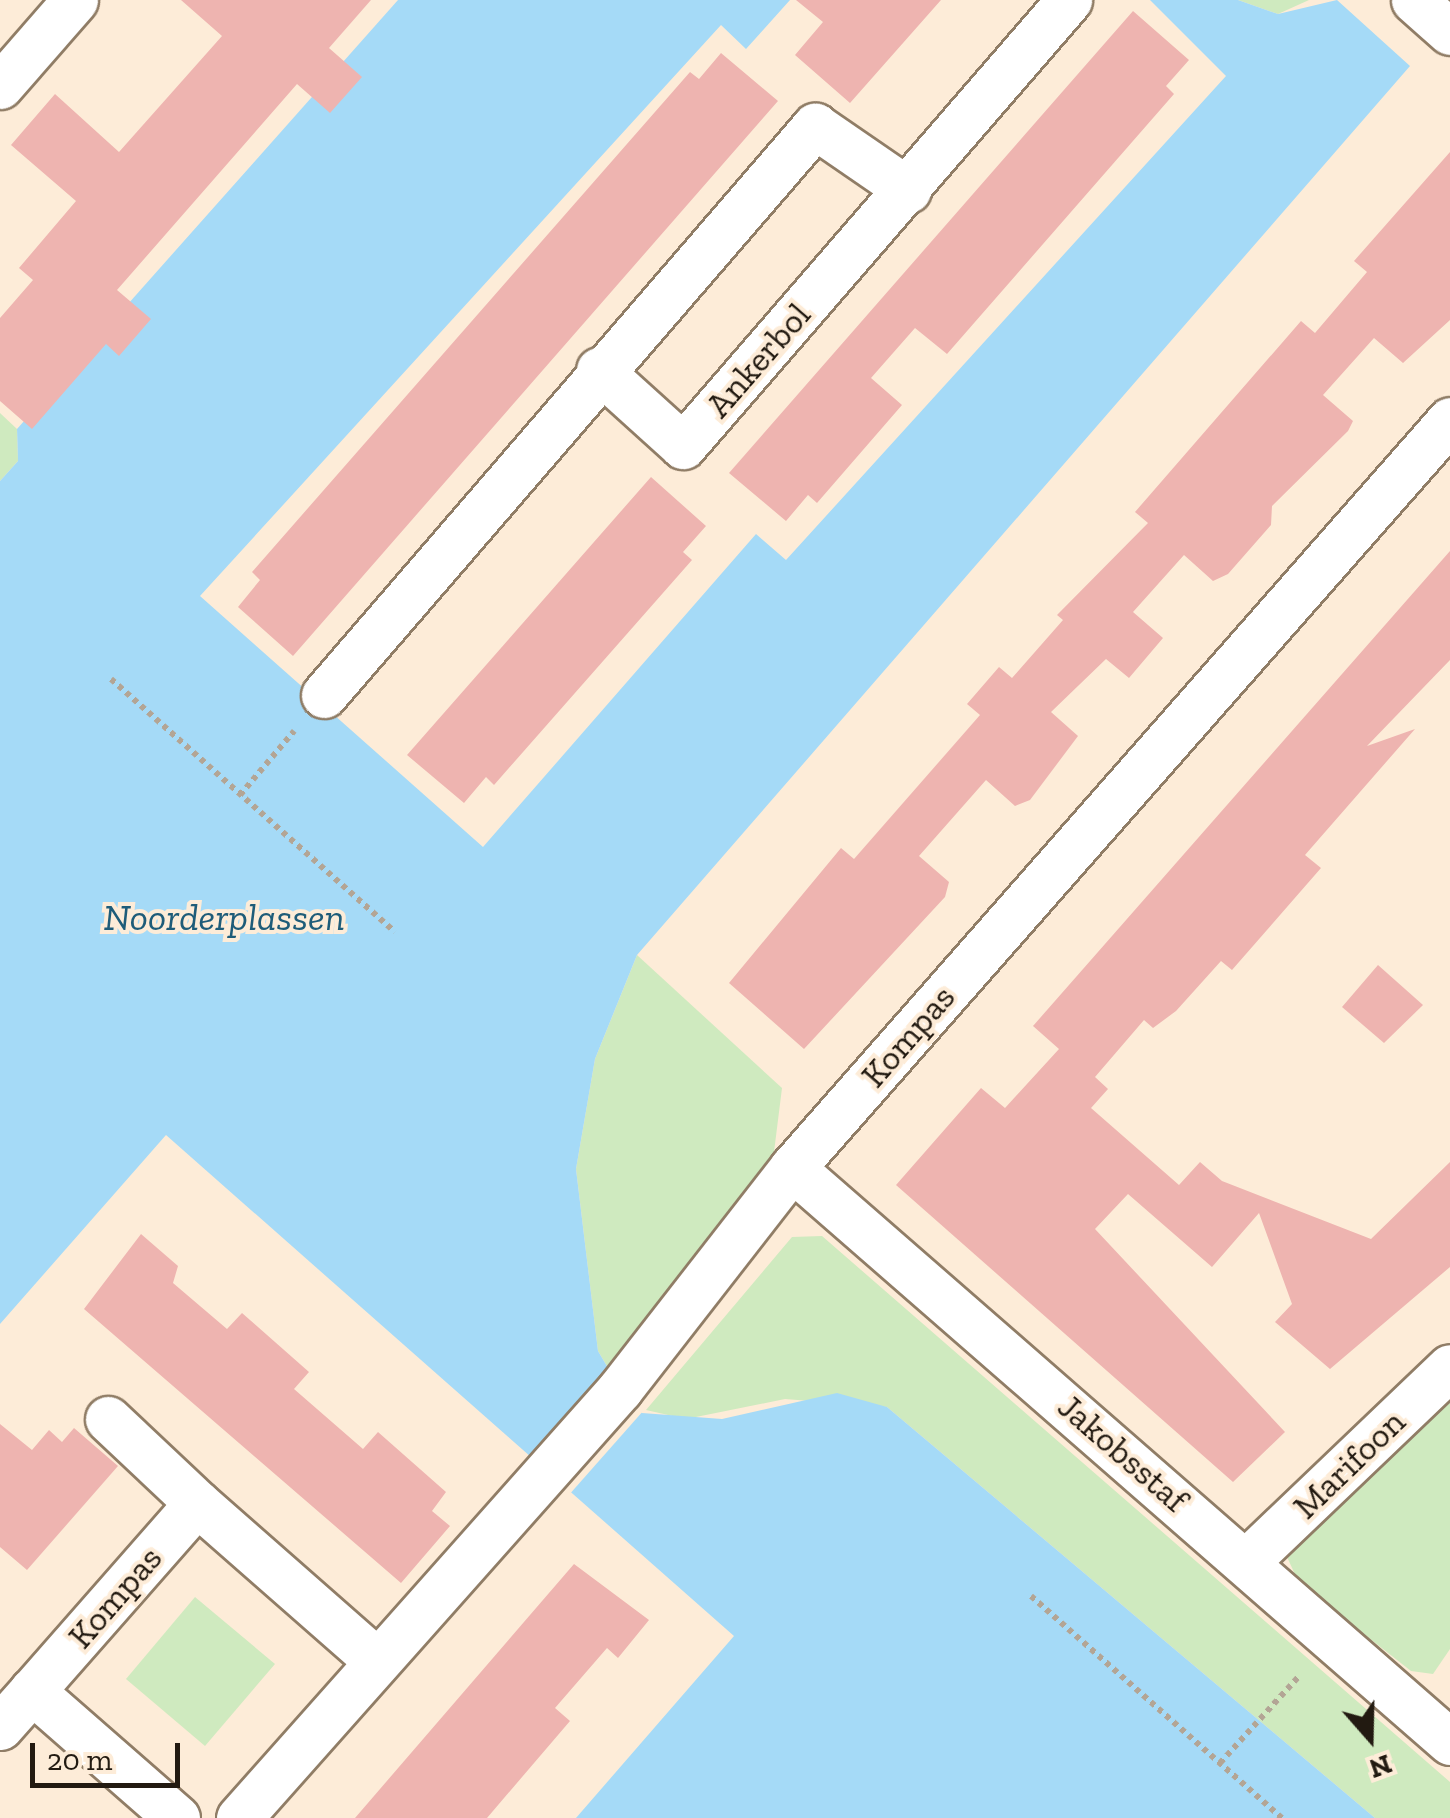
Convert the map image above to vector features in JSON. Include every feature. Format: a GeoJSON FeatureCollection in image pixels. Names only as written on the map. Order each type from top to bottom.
{"type":"FeatureCollection","features":[{"type":"Feature","properties":{"kind":"street"},"geometry":{"type":"LineString","coordinates":[[0,86],[76,0]]}},
{"type":"Feature","properties":{"kind":"street","name":"Ankerbol"},"geometry":{"type":"LineString","coordinates":[[599,370],[683,446],[1069,0]]}},
{"type":"Feature","properties":{"kind":"street"},"geometry":{"type":"LineString","coordinates":[[1414,0],[1450,32]]}},
{"type":"Feature","properties":{"kind":"street"},"geometry":{"type":"LineString","coordinates":[[324,695],[599,370],[815,126],[908,190]]}},
{"type":"Feature","properties":{"kind":"street","name":"Kompas"},"geometry":{"type":"LineString","coordinates":[[239,1818],[620,1389],[792,1168],[1450,420]]}},
{"type":"Feature","properties":{"kind":"street","name":"Jakobsstaf"},"geometry":{"type":"LineString","coordinates":[[792,1168],[1248,1560],[1442,1717]]}},
{"type":"Feature","properties":{"kind":"street","name":"Marifoon"},"geometry":{"type":"LineString","coordinates":[[1248,1560],[1450,1367]]}},
{"type":"Feature","properties":{"kind":"street"},"geometry":{"type":"LineString","coordinates":[[108,1419],[197,1504],[377,1661]]}},
{"type":"Feature","properties":{"kind":"street","name":"Kompas"},"geometry":{"type":"LineString","coordinates":[[0,1727],[197,1504]]}},
{"type":"Feature","properties":{"kind":"street"},"geometry":{"type":"LineString","coordinates":[[32,1691],[177,1818]]}},
{"type":"Feature","properties":{"kind":"path"},"geometry":{"type":"LineString","coordinates":[[111,679],[395,932]]}},
{"type":"Feature","properties":{"kind":"path"},"geometry":{"type":"LineString","coordinates":[[240,795],[324,695]]}},
{"type":"Feature","properties":{"kind":"path"},"geometry":{"type":"LineString","coordinates":[[1031,1596],[1282,1818]]}},
{"type":"Feature","properties":{"kind":"path"},"geometry":{"type":"LineString","coordinates":[[1220,1764],[1302,1673]]}},
{"type":"Feature","properties":{"kind":"green space"},"geometry":{"type":"Polygon","coordinates":[[[1238,0],[1309,0],[1278,14],[1238,0]]]}},
{"type":"Feature","properties":{"kind":"green space"},"geometry":{"type":"Polygon","coordinates":[[[0,413],[17,429],[18,461],[0,481],[0,413]]]}},
{"type":"Feature","properties":{"kind":"green space"},"geometry":{"type":"Polygon","coordinates":[[[637,955],[782,1088],[774,1152],[608,1368],[598,1351],[576,1169],[595,1059],[637,955]]]}},
{"type":"Feature","properties":{"kind":"green space"},"geometry":{"type":"Polygon","coordinates":[[[822,1236],[1450,1782],[1450,1818],[1375,1818],[887,1407],[785,1399],[686,1419],[646,1410],[792,1237],[822,1236]]]}},
{"type":"Feature","properties":{"kind":"green space"},"geometry":{"type":"Polygon","coordinates":[[[1450,1401],[1450,1649],[1433,1674],[1411,1671],[1299,1583],[1287,1557],[1450,1401]]]}},
{"type":"Feature","properties":{"kind":"green space"},"geometry":{"type":"Polygon","coordinates":[[[195,1597],[275,1664],[205,1746],[126,1679],[195,1597]]]}},
{"type":"Feature","properties":{"kind":"water","name":"Noorderplassen"},"geometry":{"type":"Polygon","coordinates":[[[398,0],[790,0],[746,49],[721,25],[200,596],[483,847],[756,534],[786,560],[1226,76],[1150,0],[1238,0],[1278,14],[1337,0],[1410,66],[637,955],[595,1059],[576,1169],[598,1351],[608,1368],[601,1377],[642,1413],[722,1419],[837,1393],[887,1407],[1375,1818],[576,1818],[734,1636],[166,1135],[0,1324],[0,481],[18,461],[17,429],[398,0]]]}},
{"type":"Feature","properties":{"kind":"pier"},"geometry":{"type":"Polygon","coordinates":[[[604,1375],[644,1410],[568,1496],[528,1461],[604,1375]]]}},
{"type":"Feature","properties":{"kind":"building"},"geometry":{"type":"Polygon","coordinates":[[[181,0],[371,0],[329,48],[362,77],[330,113],[297,84],[117,290],[151,319],[119,356],[106,344],[32,429],[0,401],[0,318],[33,280],[19,268],[76,201],[11,145],[55,94],[119,152],[222,36],[181,0]]]}},
{"type":"Feature","properties":{"kind":"building"},"geometry":{"type":"Polygon","coordinates":[[[796,0],[941,0],[850,103],[795,55],[823,22],[796,0]]]}},
{"type":"Feature","properties":{"kind":"building"},"geometry":{"type":"Polygon","coordinates":[[[1133,11],[1189,60],[1166,86],[1174,94],[947,354],[915,328],[871,378],[902,405],[817,503],[808,495],[786,521],[729,473],[1133,11]]]}},
{"type":"Feature","properties":{"kind":"building"},"geometry":{"type":"Polygon","coordinates":[[[721,53],[778,101],[293,656],[238,607],[260,580],[252,572],[690,72],[699,79],[721,53]]]}},
{"type":"Feature","properties":{"kind":"building"},"geometry":{"type":"Polygon","coordinates":[[[1450,152],[1450,320],[1403,363],[1374,338],[1323,395],[1353,421],[1348,431],[1272,506],[1271,525],[1228,574],[1213,581],[1184,555],[1133,612],[1163,638],[1129,678],[1106,659],[1051,712],[1078,736],[1030,800],[1015,806],[986,780],[919,856],[949,882],[945,897],[804,1049],[729,983],[841,848],[854,859],[980,715],[967,704],[999,667],[1012,678],[1063,620],[1057,615],[1148,523],[1135,512],[1301,321],[1315,333],[1367,272],[1354,261],[1450,152]]]}},
{"type":"Feature","properties":{"kind":"building"},"geometry":{"type":"Polygon","coordinates":[[[651,477],[706,526],[683,552],[692,560],[494,785],[486,777],[464,803],[407,755],[651,477]]]}},
{"type":"Feature","properties":{"kind":"building"},"geometry":{"type":"Polygon","coordinates":[[[1450,551],[1450,660],[1367,746],[1415,729],[1305,855],[1321,868],[1232,970],[1221,961],[1176,1011],[1153,1028],[1144,1020],[1095,1077],[1108,1089],[1091,1108],[1179,1185],[1200,1162],[1222,1181],[1371,1239],[1450,1162],[1450,1267],[1330,1369],[1275,1322],[1292,1304],[1259,1213],[1212,1267],[1128,1194],[1095,1229],[1285,1432],[1233,1482],[896,1185],[981,1088],[1005,1108],[1059,1049],[1033,1026],[1450,551]]]}},
{"type":"Feature","properties":{"kind":"building"},"geometry":{"type":"Polygon","coordinates":[[[1378,965],[1423,1005],[1384,1043],[1342,1007],[1378,965]]]}},
{"type":"Feature","properties":{"kind":"building"},"geometry":{"type":"Polygon","coordinates":[[[141,1234],[178,1266],[173,1283],[227,1329],[242,1313],[309,1372],[294,1389],[363,1449],[378,1432],[446,1492],[432,1511],[450,1526],[401,1583],[84,1309],[141,1234]]]}},
{"type":"Feature","properties":{"kind":"building"},"geometry":{"type":"Polygon","coordinates":[[[0,1424],[32,1450],[49,1430],[62,1442],[74,1428],[118,1466],[27,1570],[0,1547],[0,1424]]]}},
{"type":"Feature","properties":{"kind":"building"},"geometry":{"type":"Polygon","coordinates":[[[574,1564],[649,1620],[618,1658],[607,1648],[555,1708],[570,1721],[487,1818],[355,1818],[574,1564]]]}}]}
